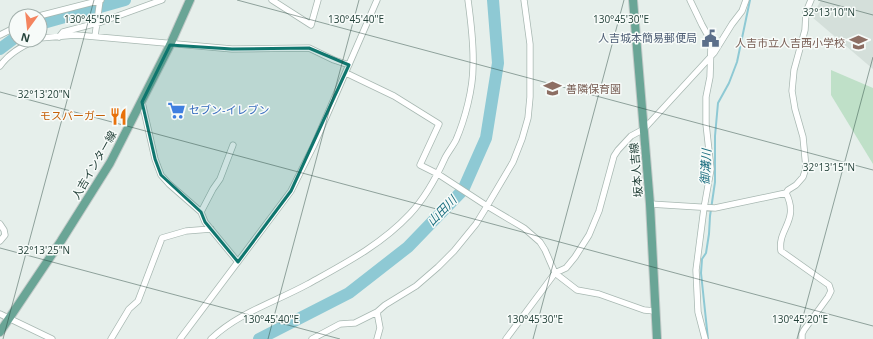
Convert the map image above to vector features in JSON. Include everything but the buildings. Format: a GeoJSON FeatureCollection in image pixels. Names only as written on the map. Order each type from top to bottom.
{"type":"FeatureCollection","features":[{"type":"Feature","properties":{"kind":"main road","name":"人吉インター線"},"geometry":{"type":"LineString","coordinates":[[0,332],[61,241],[110,163],[142,102],[190,0]]}},
{"type":"Feature","properties":{"kind":"main road","name":"坂本人吉線"},"geometry":{"type":"LineString","coordinates":[[633,0],[650,204],[657,339]]}},
{"type":"Feature","properties":{"kind":"street"},"geometry":{"type":"LineString","coordinates":[[59,36],[63,32],[162,0]]}},
{"type":"Feature","properties":{"kind":"street"},"geometry":{"type":"LineString","coordinates":[[272,0],[311,25],[318,0]]}},
{"type":"Feature","properties":{"kind":"street"},"geometry":{"type":"LineString","coordinates":[[180,339],[291,191],[314,145],[377,0]]}},
{"type":"Feature","properties":{"kind":"street"},"geometry":{"type":"LineString","coordinates":[[211,339],[240,317],[307,284],[346,263],[373,246],[410,215],[426,195],[438,174],[447,153],[455,141],[461,126],[472,85],[474,66],[468,0]]}},
{"type":"Feature","properties":{"kind":"street"},"geometry":{"type":"LineString","coordinates":[[312,339],[340,324],[355,323],[377,312],[385,305],[416,286],[438,267],[462,241],[487,206],[513,162],[528,118],[531,57],[524,0]]}},
{"type":"Feature","properties":{"kind":"street"},"geometry":{"type":"LineString","coordinates":[[690,0],[711,45],[710,77],[706,97],[706,124],[711,169],[696,270],[698,312],[705,339]]}},
{"type":"Feature","properties":{"kind":"street"},"geometry":{"type":"LineString","coordinates":[[506,339],[556,273],[566,268],[584,245],[599,211],[614,156],[631,136],[644,129],[710,57],[722,42],[732,24],[742,11],[746,0]]}},
{"type":"Feature","properties":{"kind":"street"},"geometry":{"type":"LineString","coordinates":[[650,204],[714,208],[786,193],[796,185],[803,176],[806,168],[803,137],[795,109],[792,91],[794,70],[804,30],[806,12],[811,0]]}},
{"type":"Feature","properties":{"kind":"street"},"geometry":{"type":"LineString","coordinates":[[48,14],[100,1],[95,36]]}},
{"type":"Feature","properties":{"kind":"street"},"geometry":{"type":"LineString","coordinates":[[48,37],[76,35],[95,36],[232,49],[309,48],[349,66]]}},
{"type":"Feature","properties":{"kind":"street"},"geometry":{"type":"LineString","coordinates":[[0,66],[10,54],[20,48]]}},
{"type":"Feature","properties":{"kind":"street"},"geometry":{"type":"LineString","coordinates":[[346,73],[394,96],[439,124],[420,165],[438,174],[524,228],[540,242],[556,273],[577,290],[599,294],[619,300],[636,308],[655,311]]}},
{"type":"Feature","properties":{"kind":"street"},"geometry":{"type":"LineString","coordinates":[[142,102],[155,159],[161,175],[201,212],[205,222],[238,262]]}},
{"type":"Feature","properties":{"kind":"street"},"geometry":{"type":"LineString","coordinates":[[201,212],[213,188],[220,179],[233,145]]}},
{"type":"Feature","properties":{"kind":"street"},"geometry":{"type":"LineString","coordinates":[[786,193],[791,203],[790,219],[780,242],[781,251],[829,284],[831,291],[804,330],[802,339]]}},
{"type":"Feature","properties":{"kind":"street"},"geometry":{"type":"LineString","coordinates":[[0,224],[5,235],[0,241]]}},
{"type":"Feature","properties":{"kind":"street"},"geometry":{"type":"LineString","coordinates":[[111,339],[129,308],[138,301],[162,238],[186,231],[211,230]]}},
{"type":"Feature","properties":{"kind":"street"},"geometry":{"type":"LineString","coordinates":[[377,312],[380,328],[377,339]]}},
{"type":"Feature","properties":{"kind":"street"},"geometry":{"type":"LineString","coordinates":[[0,314],[52,339]]}},
{"type":"Feature","properties":{"kind":"highlighted area"},"geometry":{"type":"Polygon","coordinates":[[[170,45],[232,49],[309,48],[349,65],[291,191],[238,262],[205,222],[201,212],[161,175],[155,159],[142,102],[170,45]]]}},
{"type":"Feature","properties":{"kind":"shaded area","name":"人吉市立人吉西小学校"},"geometry":{"type":"Polygon","coordinates":[[[821,0],[873,0],[873,69],[812,17],[821,0]]]}},
{"type":"Feature","properties":{"kind":"green space"},"geometry":{"type":"Polygon","coordinates":[[[831,70],[873,88],[873,164],[831,95],[831,70]]]}},
{"type":"Feature","properties":{"kind":"waterway"},"geometry":{"type":"LineString","coordinates":[[48,22],[125,0]]}},
{"type":"Feature","properties":{"kind":"waterway","name":"山田川"},"geometry":{"type":"LineString","coordinates":[[259,339],[349,293],[408,247],[463,190],[486,138],[498,63],[493,0]]}},
{"type":"Feature","properties":{"kind":"waterway","name":"御溝川"},"geometry":{"type":"LineString","coordinates":[[708,339],[701,273],[702,259],[706,253],[709,234],[715,182],[715,136],[718,103],[729,83],[737,62],[750,0]]}},
{"type":"Feature","properties":{"kind":"waterway"},"geometry":{"type":"LineString","coordinates":[[0,49],[8,43]]}},
{"type":"Feature","properties":{"kind":"place","name":"人吉城本簡易郵便局"},"geometry":{"type":"Point","coordinates":[710,38]}},
{"type":"Feature","properties":{"kind":"place","name":"人吉市立人吉西小学校"},"geometry":{"type":"Point","coordinates":[858,43]}},
{"type":"Feature","properties":{"kind":"place","name":"善隣保育園"},"geometry":{"type":"Point","coordinates":[553,89]}},
{"type":"Feature","properties":{"kind":"place","name":"セブン-イレブン"},"geometry":{"type":"Point","coordinates":[176,110]}},
{"type":"Feature","properties":{"kind":"place","name":"モスバーガー"},"geometry":{"type":"Point","coordinates":[119,116]}}]}
